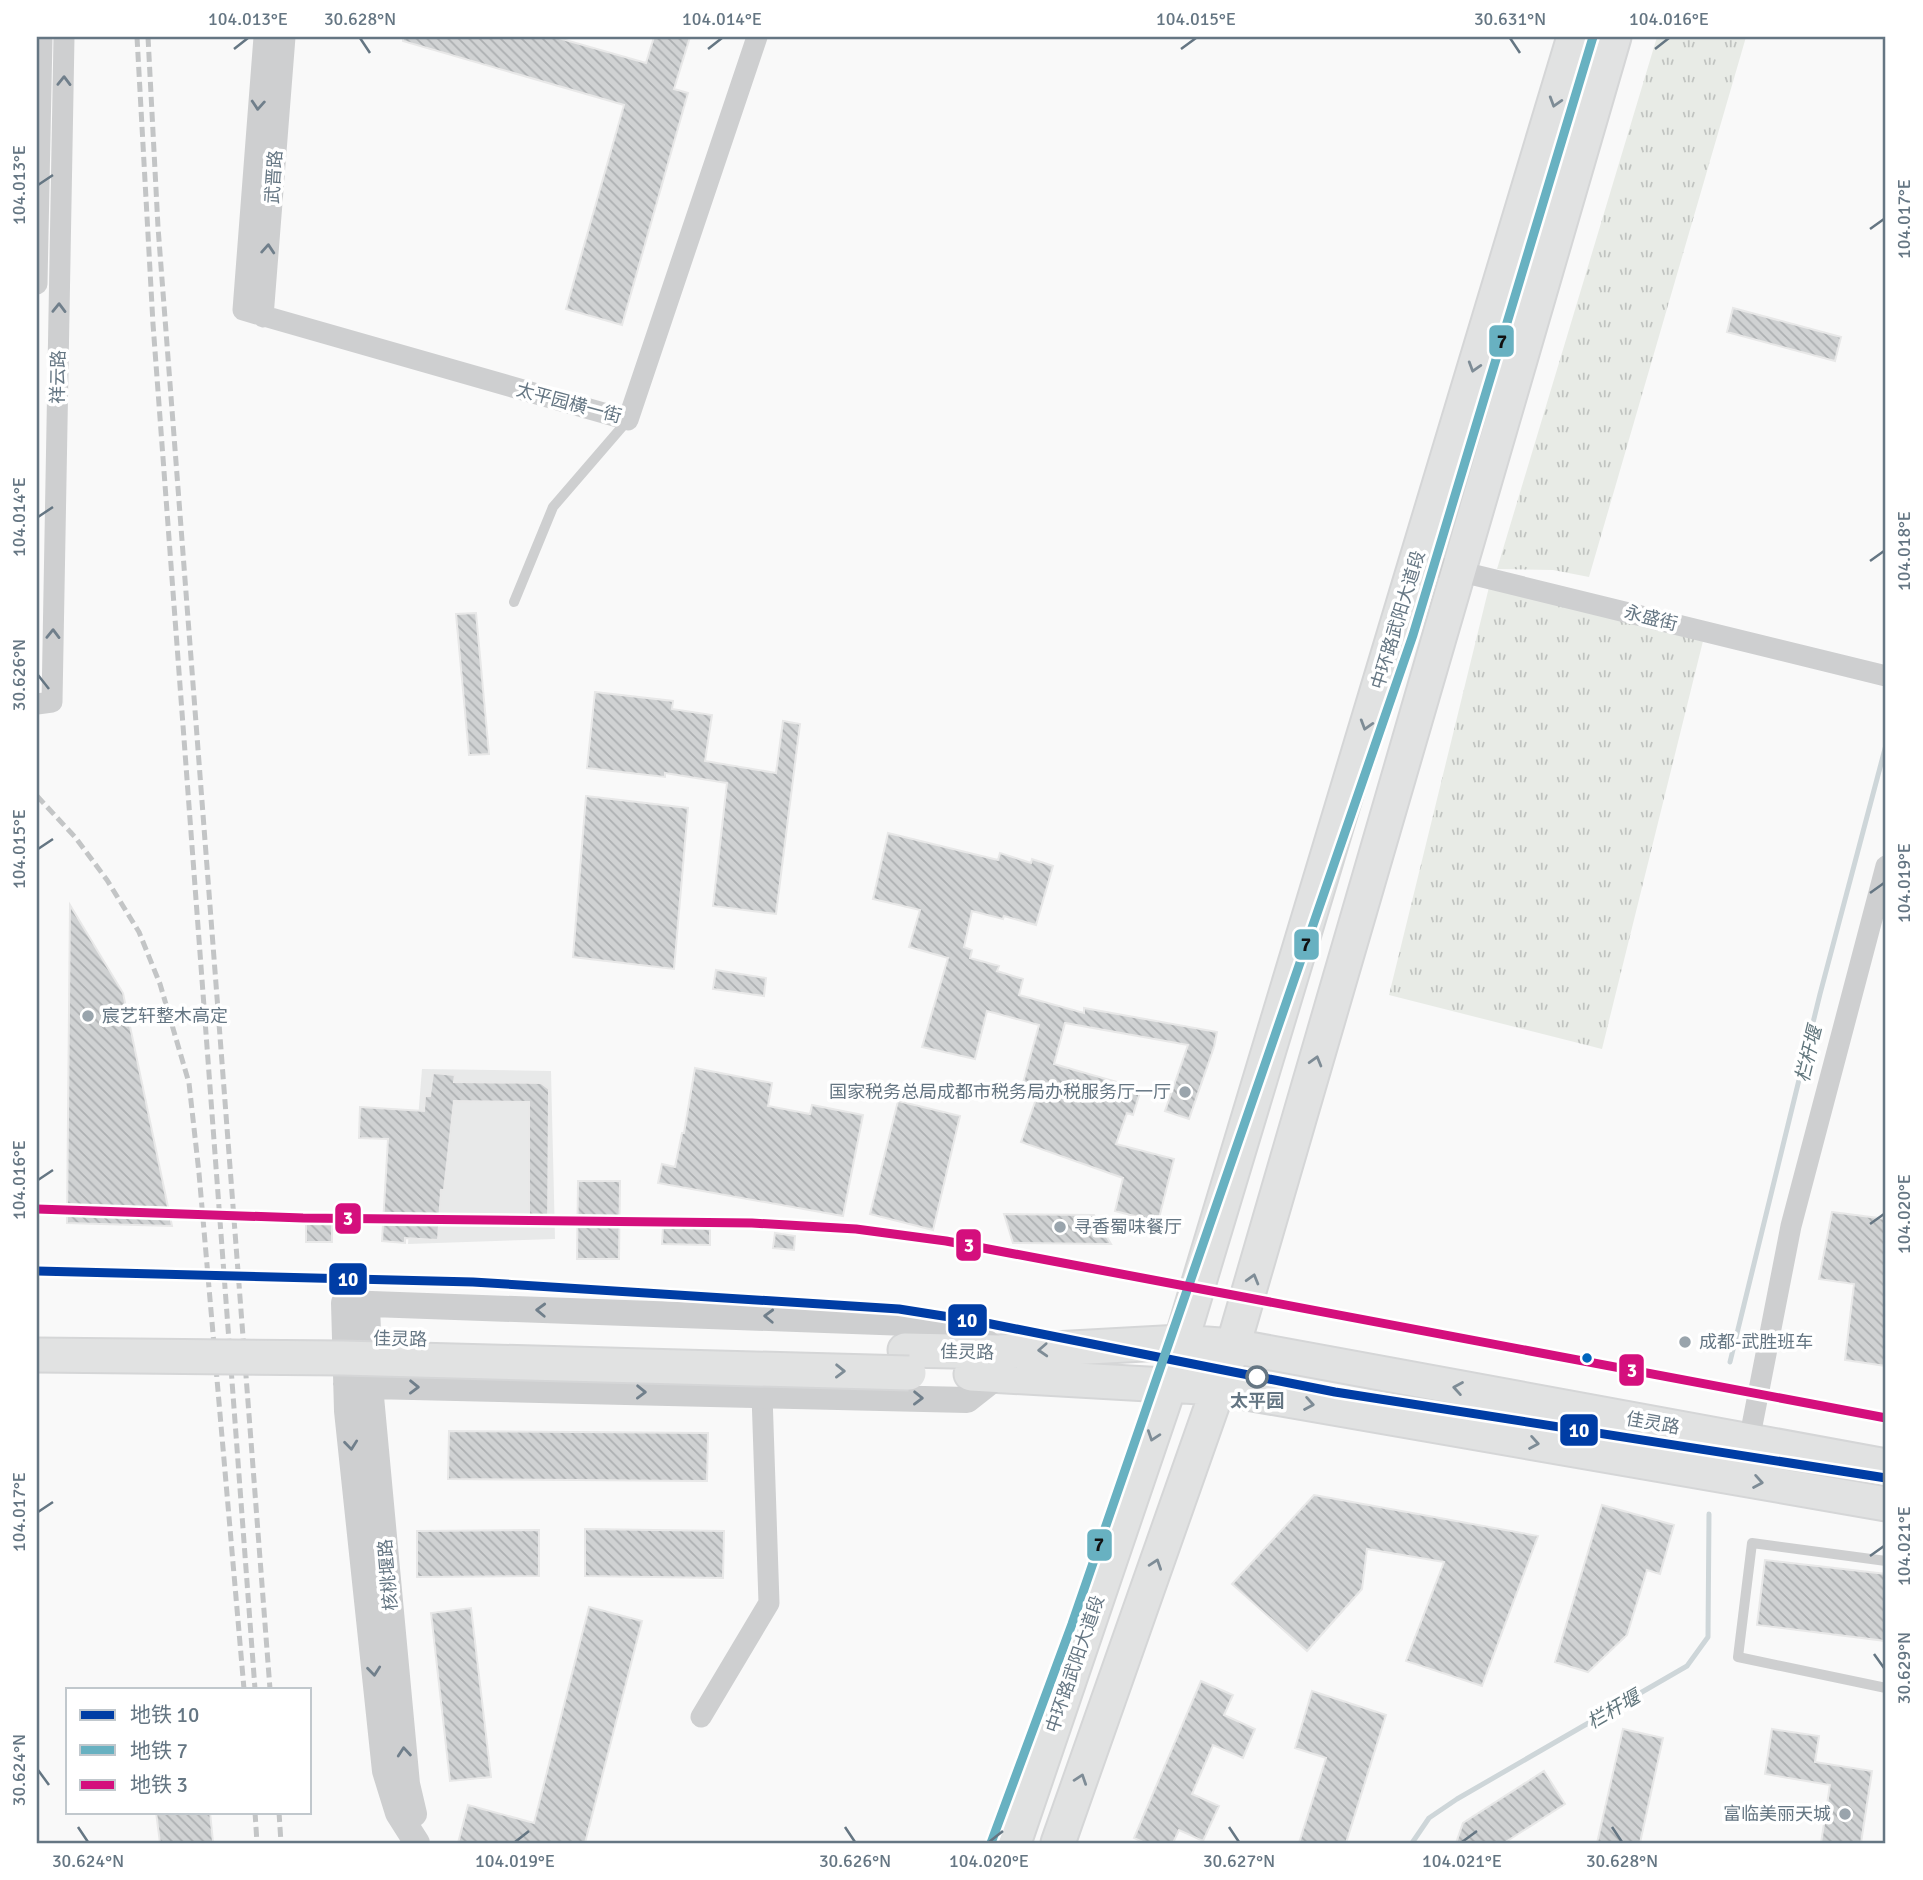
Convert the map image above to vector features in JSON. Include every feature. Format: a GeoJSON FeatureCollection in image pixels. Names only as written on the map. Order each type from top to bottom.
{"type":"FeatureCollection","features":[{"type":"Feature","properties":{"kind":"main road","name":"中环路武阳大道段"},"geometry":{"type":"LineString","coordinates":[[1014,1843],[1170,1384],[1574,37]]}},
{"type":"Feature","properties":{"kind":"main road"},"geometry":{"type":"LineString","coordinates":[[1058,1843],[1233,1346],[1614,37]]}},
{"type":"Feature","properties":{"kind":"main road","name":"佳灵路"},"geometry":{"type":"LineString","coordinates":[[37,1333],[342,1337],[907,1362]]}},
{"type":"Feature","properties":{"kind":"main road","name":"佳灵路"},"geometry":{"type":"LineString","coordinates":[[999,1363],[1181,1342],[1233,1346],[1886,1466]]}},
{"type":"Feature","properties":{"kind":"main road","name":"佳灵路"},"geometry":{"type":"LineString","coordinates":[[37,1354],[343,1359],[999,1363],[1218,1388],[1886,1504]]}},
{"type":"Feature","properties":{"kind":"street"},"geometry":{"type":"LineString","coordinates":[[37,284],[42,37]]}},
{"type":"Feature","properties":{"kind":"street","name":"祥云路"},"geometry":{"type":"LineString","coordinates":[[37,704],[52,702],[64,37]]}},
{"type":"Feature","properties":{"kind":"street","name":"武晋路"},"geometry":{"type":"LineString","coordinates":[[243,310],[264,37]]}},
{"type":"Feature","properties":{"kind":"street","name":"武晋路"},"geometry":{"type":"LineString","coordinates":[[263,317],[285,37]]}},
{"type":"Feature","properties":{"kind":"street","name":"太平园横一街"},"geometry":{"type":"LineString","coordinates":[[243,310],[628,420],[757,37]]}},
{"type":"Feature","properties":{"kind":"street","name":"永盛街"},"geometry":{"type":"LineString","coordinates":[[1415,564],[1458,571],[1886,676]]}},
{"type":"Feature","properties":{"kind":"street"},"geometry":{"type":"LineString","coordinates":[[1749,1441],[1791,1226],[1886,866]]}},
{"type":"Feature","properties":{"kind":"street","name":"核桃堰路"},"geometry":{"type":"LineString","coordinates":[[419,1843],[407,1784],[358,1385],[344,1303],[962,1325],[999,1363]]}},
{"type":"Feature","properties":{"kind":"street"},"geometry":{"type":"LineString","coordinates":[[358,1385],[967,1399],[999,1363]]}},
{"type":"Feature","properties":{"kind":"street"},"geometry":{"type":"LineString","coordinates":[[701,1717],[769,1603],[762,1395]]}},
{"type":"Feature","properties":{"kind":"lane"},"geometry":{"type":"LineString","coordinates":[[514,602],[553,507],[628,420]]}},
{"type":"Feature","properties":{"kind":"lane"},"geometry":{"type":"LineString","coordinates":[[1886,1561],[1752,1543],[1738,1657],[1886,1688]]}},
{"type":"Feature","properties":{"kind":"shaded area"},"geometry":{"type":"Polygon","coordinates":[[[422,1069],[551,1071],[555,1239],[408,1244],[422,1069]]]}},
{"type":"Feature","properties":{"kind":"green space"},"geometry":{"type":"Polygon","coordinates":[[[1657,37],[1746,37],[1589,577],[1553,570],[1497,569],[1657,37]]]}},
{"type":"Feature","properties":{"kind":"green space"},"geometry":{"type":"Polygon","coordinates":[[[1490,583],[1704,637],[1602,1049],[1389,995],[1490,583]]]}},
{"type":"Feature","properties":{"kind":"building"},"geometry":{"type":"Polygon","coordinates":[[[403,37],[555,37],[646,63],[654,37],[690,37],[674,89],[688,93],[622,325],[566,309],[624,105],[403,41],[403,37]]]}},
{"type":"Feature","properties":{"kind":"building"},"geometry":{"type":"Polygon","coordinates":[[[1733,308],[1841,337],[1835,361],[1727,332],[1733,308]]]}},
{"type":"Feature","properties":{"kind":"building"},"geometry":{"type":"Polygon","coordinates":[[[476,613],[489,754],[469,755],[456,614],[476,613]]]}},
{"type":"Feature","properties":{"kind":"building"},"geometry":{"type":"Polygon","coordinates":[[[595,692],[673,701],[672,709],[712,715],[705,761],[776,773],[783,721],[800,724],[776,914],[713,906],[727,783],[665,773],[665,777],[587,768],[595,692]]]}},
{"type":"Feature","properties":{"kind":"building"},"geometry":{"type":"Polygon","coordinates":[[[586,796],[688,808],[674,969],[573,957],[586,796]]]}},
{"type":"Feature","properties":{"kind":"building"},"geometry":{"type":"Polygon","coordinates":[[[888,833],[998,860],[1000,853],[1031,863],[1032,859],[1053,866],[1036,925],[972,911],[964,947],[972,950],[970,958],[999,966],[997,971],[1023,979],[1019,995],[1084,1013],[1084,1008],[1217,1032],[1189,1119],[1165,1111],[1188,1045],[1065,1023],[1054,1064],[1141,1089],[1133,1115],[1127,1113],[1116,1144],[1174,1159],[1158,1222],[1115,1211],[1123,1178],[1021,1142],[1040,1088],[1023,1083],[1039,1025],[987,1011],[975,1059],[922,1047],[948,958],[909,947],[920,910],[873,899],[888,833]]]}},
{"type":"Feature","properties":{"kind":"building"},"geometry":{"type":"Polygon","coordinates":[[[70,905],[123,993],[172,1226],[67,1223],[70,905]]]}},
{"type":"Feature","properties":{"kind":"building"},"geometry":{"type":"Polygon","coordinates":[[[716,970],[766,978],[764,996],[713,989],[716,970]]]}},
{"type":"Feature","properties":{"kind":"building"},"geometry":{"type":"Polygon","coordinates":[[[695,1068],[772,1083],[768,1106],[810,1114],[812,1105],[863,1115],[843,1216],[658,1183],[662,1164],[675,1167],[695,1068]]]}},
{"type":"Feature","properties":{"kind":"building"},"geometry":{"type":"Polygon","coordinates":[[[433,1073],[455,1075],[454,1082],[541,1083],[549,1089],[548,1228],[529,1227],[529,1102],[454,1101],[444,1190],[441,1190],[438,1240],[405,1238],[405,1243],[382,1241],[388,1139],[359,1138],[360,1107],[424,1111],[425,1096],[430,1096],[433,1073]]]}},
{"type":"Feature","properties":{"kind":"building"},"geometry":{"type":"Polygon","coordinates":[[[898,1101],[960,1116],[933,1230],[870,1214],[898,1101]]]}},
{"type":"Feature","properties":{"kind":"building"},"geometry":{"type":"Polygon","coordinates":[[[578,1181],[620,1181],[619,1259],[577,1259],[578,1181]]]}},
{"type":"Feature","properties":{"kind":"building"},"geometry":{"type":"Polygon","coordinates":[[[1832,1212],[1886,1219],[1886,1366],[1845,1360],[1854,1284],[1819,1279],[1832,1212]]]}},
{"type":"Feature","properties":{"kind":"building"},"geometry":{"type":"Polygon","coordinates":[[[1004,1214],[1094,1215],[1111,1244],[1013,1243],[1004,1214]]]}},
{"type":"Feature","properties":{"kind":"building"},"geometry":{"type":"Polygon","coordinates":[[[306,1224],[332,1224],[332,1242],[306,1242],[306,1224]]]}},
{"type":"Feature","properties":{"kind":"building"},"geometry":{"type":"Polygon","coordinates":[[[663,1227],[710,1229],[710,1245],[662,1244],[663,1227]]]}},
{"type":"Feature","properties":{"kind":"building"},"geometry":{"type":"Polygon","coordinates":[[[775,1233],[795,1236],[794,1250],[773,1248],[775,1233]]]}},
{"type":"Feature","properties":{"kind":"building"},"geometry":{"type":"Polygon","coordinates":[[[449,1431],[708,1433],[707,1481],[448,1479],[449,1431]]]}},
{"type":"Feature","properties":{"kind":"building"},"geometry":{"type":"Polygon","coordinates":[[[1314,1495],[1538,1536],[1482,1686],[1406,1661],[1444,1562],[1367,1549],[1362,1589],[1307,1651],[1232,1584],[1314,1495]]]}},
{"type":"Feature","properties":{"kind":"building"},"geometry":{"type":"Polygon","coordinates":[[[1602,1505],[1674,1525],[1660,1574],[1647,1570],[1627,1635],[1588,1672],[1555,1662],[1602,1505]]]}},
{"type":"Feature","properties":{"kind":"building"},"geometry":{"type":"Polygon","coordinates":[[[585,1529],[724,1531],[723,1578],[585,1576],[585,1529]]]}},
{"type":"Feature","properties":{"kind":"building"},"geometry":{"type":"Polygon","coordinates":[[[539,1530],[539,1576],[417,1577],[417,1531],[539,1530]]]}},
{"type":"Feature","properties":{"kind":"building"},"geometry":{"type":"Polygon","coordinates":[[[1765,1560],[1886,1574],[1886,1641],[1757,1625],[1765,1560]]]}},
{"type":"Feature","properties":{"kind":"building"},"geometry":{"type":"Polygon","coordinates":[[[589,1607],[642,1621],[585,1843],[458,1843],[468,1805],[534,1823],[589,1607]]]}},
{"type":"Feature","properties":{"kind":"building"},"geometry":{"type":"Polygon","coordinates":[[[471,1608],[491,1777],[450,1781],[431,1613],[471,1608]]]}},
{"type":"Feature","properties":{"kind":"building"},"geometry":{"type":"Polygon","coordinates":[[[1201,1681],[1233,1695],[1224,1715],[1255,1729],[1243,1758],[1213,1745],[1192,1794],[1219,1806],[1203,1841],[1179,1830],[1173,1843],[1145,1843],[1134,1838],[1201,1681]]]}},
{"type":"Feature","properties":{"kind":"building"},"geometry":{"type":"Polygon","coordinates":[[[1312,1691],[1386,1715],[1346,1843],[1299,1843],[1326,1758],[1295,1748],[1312,1691]]]}},
{"type":"Feature","properties":{"kind":"building"},"geometry":{"type":"Polygon","coordinates":[[[1623,1729],[1663,1738],[1640,1843],[1597,1843],[1623,1729]]]}},
{"type":"Feature","properties":{"kind":"building","name":"富临美丽天城"},"geometry":{"type":"Polygon","coordinates":[[[1772,1729],[1819,1736],[1815,1762],[1872,1771],[1861,1843],[1821,1843],[1830,1785],[1765,1774],[1772,1729]]]}},
{"type":"Feature","properties":{"kind":"building"},"geometry":{"type":"Polygon","coordinates":[[[1544,1771],[1565,1804],[1504,1843],[1456,1843],[1463,1823],[1544,1771]]]}},
{"type":"Feature","properties":{"kind":"building"},"geometry":{"type":"Polygon","coordinates":[[[156,1814],[210,1814],[213,1842],[160,1843],[156,1814]]]}},
{"type":"Feature","properties":{"kind":"waterway","name":"栏杆堰"},"geometry":{"type":"LineString","coordinates":[[1730,1362],[1820,994],[1886,745]]}},
{"type":"Feature","properties":{"kind":"waterway","name":"栏杆堰"},"geometry":{"type":"LineString","coordinates":[[1412,1843],[1429,1818],[1457,1799],[1687,1666],[1708,1637],[1709,1514]]}},
{"type":"Feature","properties":{"kind":"railway"},"geometry":{"type":"LineString","coordinates":[[137,37],[153,324],[255,1688]]}},
{"type":"Feature","properties":{"kind":"railway"},"geometry":{"type":"LineString","coordinates":[[148,37],[158,227],[270,1688]]}},
{"type":"Feature","properties":{"kind":"railway"},"geometry":{"type":"LineString","coordinates":[[37,796],[75,837],[107,880],[139,932],[160,984],[189,1083],[244,1688]]}},
{"type":"Feature","properties":{"kind":"railway"},"geometry":{"type":"LineString","coordinates":[[255,1814],[257,1843]]}},
{"type":"Feature","properties":{"kind":"railway"},"geometry":{"type":"LineString","coordinates":[[279,1814],[281,1843]]}},
{"type":"Feature","properties":{"kind":"metro line","name":"7"},"geometry":{"type":"LineString","coordinates":[[991,1843],[1072,1624],[1413,635],[1593,37]]}},
{"type":"Feature","properties":{"kind":"metro line","name":"3"},"geometry":{"type":"LineString","coordinates":[[37,1209],[303,1218],[752,1223],[856,1229],[946,1241],[1886,1418]]}},
{"type":"Feature","properties":{"kind":"metro line","name":"10"},"geometry":{"type":"LineString","coordinates":[[37,1271],[473,1282],[899,1309],[981,1322],[1335,1392],[1886,1478]]}},
{"type":"Feature","properties":{"kind":"place","name":"宸艺轩整木高定"},"geometry":{"type":"Point","coordinates":[88,1016]}},
{"type":"Feature","properties":{"kind":"place","name":"国家税务总局成都市税务局办税服务厅一厅"},"geometry":{"type":"Point","coordinates":[1185,1092]}},
{"type":"Feature","properties":{"kind":"place","name":"寻香蜀味餐厅"},"geometry":{"type":"Point","coordinates":[1060,1227]}},
{"type":"Feature","properties":{"kind":"place","name":"成都-武胜班车"},"geometry":{"type":"Point","coordinates":[1685,1342]}},
{"type":"Feature","properties":{"kind":"place","name":"太平园"},"geometry":{"type":"Point","coordinates":[1257,1377]}},
{"type":"Feature","properties":{"kind":"place","name":"富临美丽天城"},"geometry":{"type":"Point","coordinates":[1845,1814]}}]}
